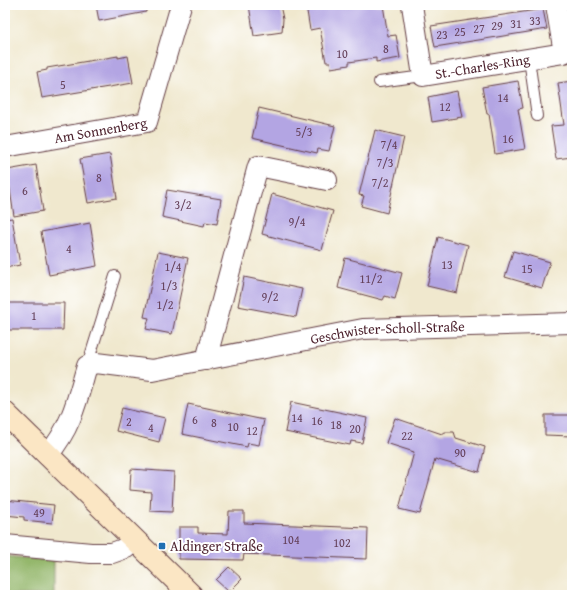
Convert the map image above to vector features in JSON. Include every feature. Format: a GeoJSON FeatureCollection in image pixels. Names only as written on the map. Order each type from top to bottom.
{"type":"FeatureCollection","features":[{"type":"Feature","properties":{"kind":"main road"},"geometry":{"type":"LineString","coordinates":[[5,413],[191,595]]}},
{"type":"Feature","properties":{"kind":"street","name":"Am Sonnenberg"},"geometry":{"type":"LineString","coordinates":[[5,146],[147,122],[181,5]]}},
{"type":"Feature","properties":{"kind":"street","name":"St.-Charles-Ring"},"geometry":{"type":"LineString","coordinates":[[412,5],[423,76],[564,53],[556,5]]}},
{"type":"Feature","properties":{"kind":"street"},"geometry":{"type":"LineString","coordinates":[[206,360],[258,166],[327,180]]}},
{"type":"Feature","properties":{"kind":"street","name":"Geschwister-Scholl-Straße"},"geometry":{"type":"LineString","coordinates":[[87,366],[96,363],[152,370],[363,329],[572,323]]}},
{"type":"Feature","properties":{"kind":"street"},"geometry":{"type":"LineString","coordinates":[[48,455],[59,442],[71,418],[87,366]]}},
{"type":"Feature","properties":{"kind":"street"},"geometry":{"type":"LineString","coordinates":[[5,544],[91,553],[112,553],[126,548],[135,540]]}},
{"type":"Feature","properties":{"kind":"lane"},"geometry":{"type":"LineString","coordinates":[[529,59],[537,116]]}},
{"type":"Feature","properties":{"kind":"lane"},"geometry":{"type":"LineString","coordinates":[[379,82],[423,76]]}},
{"type":"Feature","properties":{"kind":"lane"},"geometry":{"type":"LineString","coordinates":[[87,366],[115,276]]}},
{"type":"Feature","properties":{"kind":"green space"},"geometry":{"type":"Polygon","coordinates":[[[5,556],[54,561],[54,595],[5,595],[5,556]]]}},
{"type":"Feature","properties":{"kind":"building"},"geometry":{"type":"Polygon","coordinates":[[[96,5],[146,5],[146,12],[99,21],[96,5]]]}},
{"type":"Feature","properties":{"kind":"building"},"geometry":{"type":"Polygon","coordinates":[[[249,5],[280,5],[283,19],[282,32],[254,36],[249,5]]]}},
{"type":"Feature","properties":{"kind":"building"},"geometry":{"type":"Polygon","coordinates":[[[306,5],[383,5],[388,36],[396,35],[400,58],[376,62],[376,58],[349,62],[349,65],[331,68],[330,62],[326,62],[320,28],[310,30],[306,5]]]}},
{"type":"Feature","properties":{"kind":"building"},"geometry":{"type":"Polygon","coordinates":[[[543,9],[547,29],[435,47],[431,26],[543,9]]]}},
{"type":"Feature","properties":{"kind":"building"},"geometry":{"type":"Polygon","coordinates":[[[118,56],[118,58],[128,56],[133,83],[42,98],[37,72],[47,70],[47,68],[118,56]]]}},
{"type":"Feature","properties":{"kind":"building"},"geometry":{"type":"Polygon","coordinates":[[[518,81],[523,108],[518,109],[525,149],[495,154],[489,114],[487,114],[482,87],[518,81]]]}},
{"type":"Feature","properties":{"kind":"building"},"geometry":{"type":"Polygon","coordinates":[[[572,81],[572,157],[556,159],[551,126],[564,125],[558,83],[572,81]]]}},
{"type":"Feature","properties":{"kind":"building"},"geometry":{"type":"Polygon","coordinates":[[[457,91],[462,117],[432,122],[428,97],[457,91]]]}},
{"type":"Feature","properties":{"kind":"building"},"geometry":{"type":"Polygon","coordinates":[[[259,108],[335,126],[329,151],[318,149],[317,153],[252,138],[259,108]]]}},
{"type":"Feature","properties":{"kind":"building"},"geometry":{"type":"Polygon","coordinates":[[[375,130],[404,137],[387,213],[361,206],[364,196],[359,195],[375,130]]]}},
{"type":"Feature","properties":{"kind":"building"},"geometry":{"type":"Polygon","coordinates":[[[110,154],[117,198],[88,203],[80,159],[110,154]]]}},
{"type":"Feature","properties":{"kind":"building"},"geometry":{"type":"Polygon","coordinates":[[[36,165],[43,211],[14,216],[7,170],[36,165]]]}},
{"type":"Feature","properties":{"kind":"building"},"geometry":{"type":"Polygon","coordinates":[[[167,190],[221,199],[217,224],[205,222],[204,226],[162,217],[167,190]]]}},
{"type":"Feature","properties":{"kind":"building"},"geometry":{"type":"Polygon","coordinates":[[[272,194],[333,211],[322,250],[262,234],[272,194]]]}},
{"type":"Feature","properties":{"kind":"building"},"geometry":{"type":"Polygon","coordinates":[[[12,218],[20,265],[5,268],[5,219],[12,218]]]}},
{"type":"Feature","properties":{"kind":"building"},"geometry":{"type":"Polygon","coordinates":[[[90,223],[97,266],[49,275],[41,232],[90,223]]]}},
{"type":"Feature","properties":{"kind":"building"},"geometry":{"type":"Polygon","coordinates":[[[438,237],[468,245],[457,293],[427,286],[438,237]]]}},
{"type":"Feature","properties":{"kind":"building"},"geometry":{"type":"Polygon","coordinates":[[[513,251],[550,262],[542,288],[505,277],[513,251]]]}},
{"type":"Feature","properties":{"kind":"building"},"geometry":{"type":"Polygon","coordinates":[[[158,252],[188,258],[172,334],[146,329],[149,318],[144,317],[158,252]]]}},
{"type":"Feature","properties":{"kind":"building"},"geometry":{"type":"Polygon","coordinates":[[[345,258],[402,273],[395,299],[385,296],[383,300],[338,288],[345,258]]]}},
{"type":"Feature","properties":{"kind":"building"},"geometry":{"type":"Polygon","coordinates":[[[244,277],[302,289],[296,317],[238,306],[244,277]]]}},
{"type":"Feature","properties":{"kind":"building"},"geometry":{"type":"Polygon","coordinates":[[[5,303],[64,303],[63,330],[5,330],[5,303]]]}},
{"type":"Feature","properties":{"kind":"building"},"geometry":{"type":"Polygon","coordinates":[[[291,402],[367,418],[362,443],[351,441],[350,445],[285,432],[291,402]]]}},
{"type":"Feature","properties":{"kind":"building"},"geometry":{"type":"Polygon","coordinates":[[[188,404],[264,420],[259,445],[248,443],[247,447],[182,434],[188,404]]]}},
{"type":"Feature","properties":{"kind":"building"},"geometry":{"type":"Polygon","coordinates":[[[122,408],[165,418],[159,442],[116,431],[122,408]]]}},
{"type":"Feature","properties":{"kind":"building"},"geometry":{"type":"Polygon","coordinates":[[[545,415],[572,415],[572,436],[545,435],[545,415]]]}},
{"type":"Feature","properties":{"kind":"building"},"geometry":{"type":"Polygon","coordinates":[[[395,418],[442,434],[445,432],[454,432],[456,438],[485,447],[479,472],[435,459],[420,514],[399,509],[414,452],[386,443],[395,418]]]}},
{"type":"Feature","properties":{"kind":"building"},"geometry":{"type":"Polygon","coordinates":[[[131,469],[174,472],[172,512],[150,511],[151,492],[130,490],[131,469]]]}},
{"type":"Feature","properties":{"kind":"building"},"geometry":{"type":"Polygon","coordinates":[[[5,500],[54,505],[52,523],[24,520],[24,517],[5,515],[5,500]]]}},
{"type":"Feature","properties":{"kind":"building"},"geometry":{"type":"Polygon","coordinates":[[[229,511],[244,511],[244,523],[368,528],[367,559],[244,554],[243,560],[179,559],[179,527],[198,527],[198,533],[228,534],[229,511]]]}},
{"type":"Feature","properties":{"kind":"building"},"geometry":{"type":"Polygon","coordinates":[[[229,567],[242,579],[229,592],[216,580],[229,567]]]}},
{"type":"Feature","properties":{"kind":"place","name":"Aldinger Straße"},"geometry":{"type":"Point","coordinates":[162,546]}}]}
